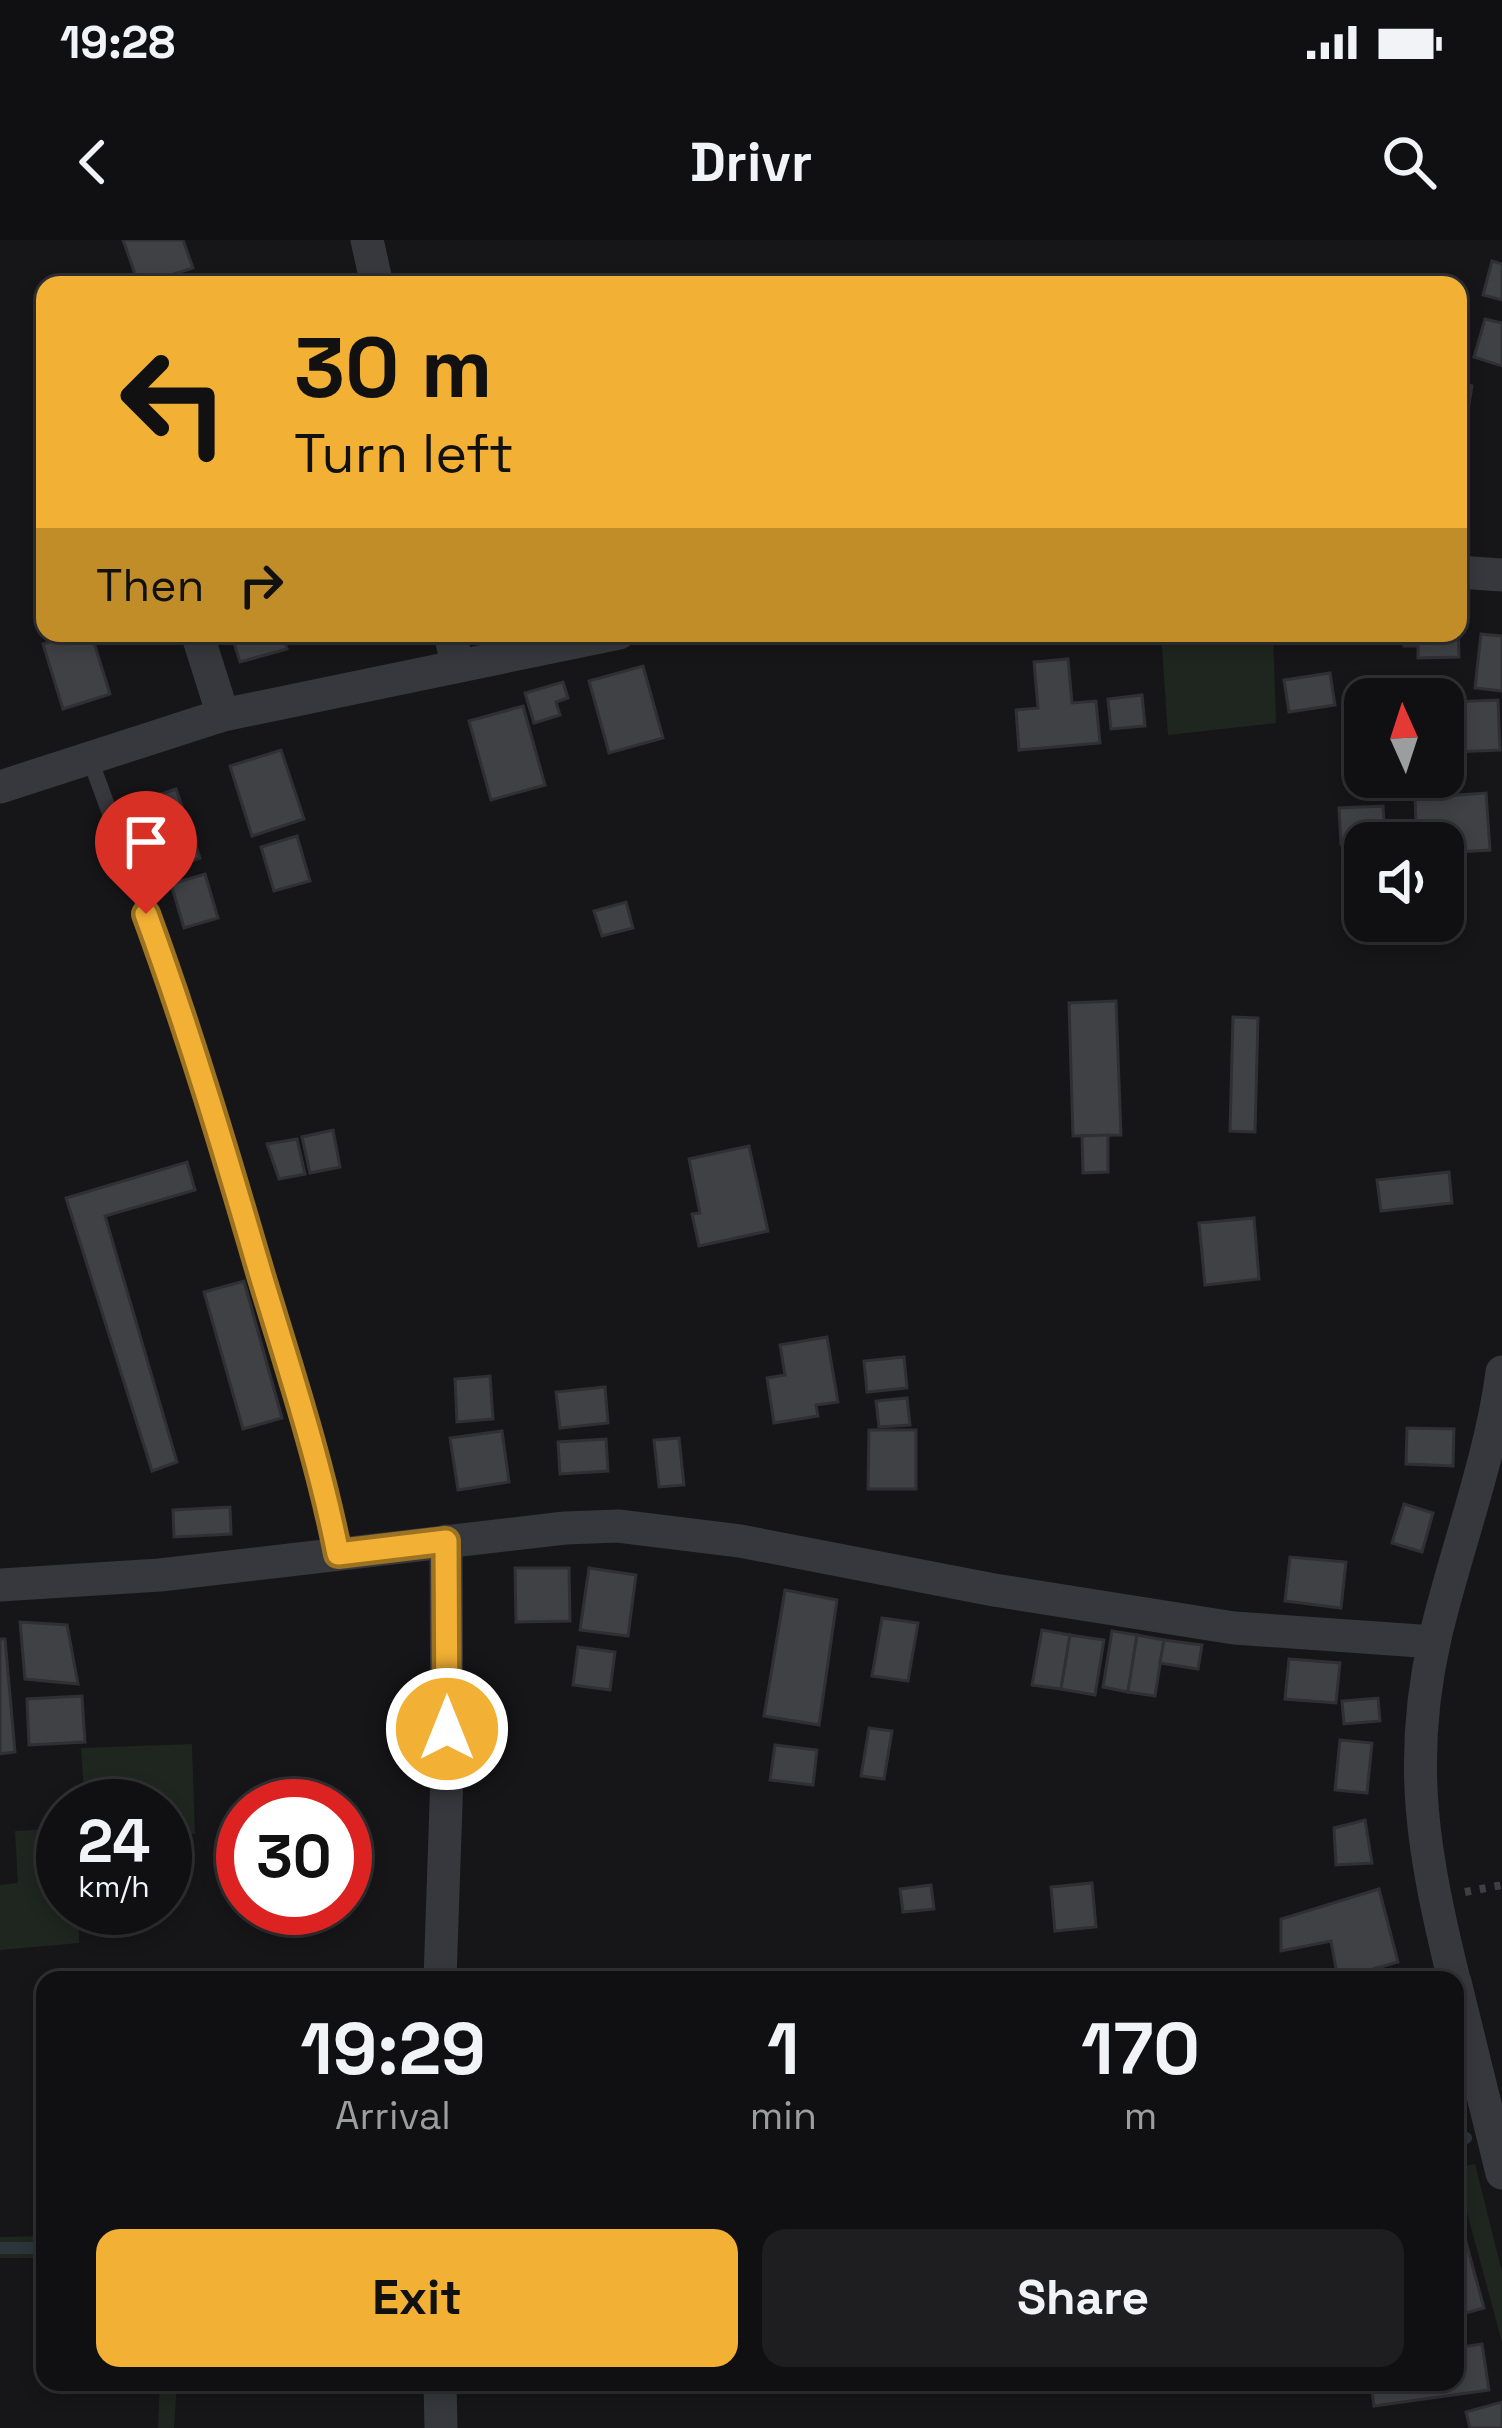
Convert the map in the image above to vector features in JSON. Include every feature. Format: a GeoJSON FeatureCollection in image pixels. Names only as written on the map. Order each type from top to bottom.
{"type":"FeatureCollection","features":[{"type":"Feature","properties":{"kind":"street"},"geometry":{"type":"LineString","coordinates":[[367,240],[375,276]]}},
{"type":"Feature","properties":{"kind":"street"},"geometry":{"type":"LineString","coordinates":[[1467,573],[1502,575]]}},
{"type":"Feature","properties":{"kind":"street"},"geometry":{"type":"LineString","coordinates":[[200,642],[223,715]]}},
{"type":"Feature","properties":{"kind":"street"},"geometry":{"type":"LineString","coordinates":[[0,787],[223,715],[453,649],[526,642]]}},
{"type":"Feature","properties":{"kind":"street"},"geometry":{"type":"LineString","coordinates":[[1453,1971],[1421,1828],[1419,1766],[1434,1642],[1502,1372]]}},
{"type":"Feature","properties":{"kind":"street"},"geometry":{"type":"LineString","coordinates":[[0,1585],[160,1575],[566,1528],[659,1530],[1234,1628],[1434,1642]]}},
{"type":"Feature","properties":{"kind":"street"},"geometry":{"type":"LineString","coordinates":[[440,1971],[447,1775],[446,1541]]}},
{"type":"Feature","properties":{"kind":"street"},"geometry":{"type":"LineString","coordinates":[[1464,2018],[1502,2173]]}},
{"type":"Feature","properties":{"kind":"street"},"geometry":{"type":"LineString","coordinates":[[440,2391],[441,2428]]}},
{"type":"Feature","properties":{"kind":"lane"},"geometry":{"type":"LineString","coordinates":[[89,759],[175,991],[324,1486],[338,1554]]}},
{"type":"Feature","properties":{"kind":"shaded area"},"geometry":{"type":"Polygon","coordinates":[[[1162,642],[1273,642],[1276,723],[1168,735],[1162,642]]]}},
{"type":"Feature","properties":{"kind":"shaded area"},"geometry":{"type":"Polygon","coordinates":[[[192,1744],[195,1834],[192,1779],[83,1779],[81,1748],[192,1744]]]}},
{"type":"Feature","properties":{"kind":"shaded area"},"geometry":{"type":"Polygon","coordinates":[[[36,1830],[36,1935],[79,1935],[79,1943],[0,1950],[0,1885],[18,1883],[15,1831],[36,1830]]]}},
{"type":"Feature","properties":{"kind":"shaded area"},"geometry":{"type":"Polygon","coordinates":[[[1475,2164],[1502,2272],[1502,2342],[1464,2201],[1464,2166],[1475,2164]]]}},
{"type":"Feature","properties":{"kind":"shaded area"},"geometry":{"type":"Polygon","coordinates":[[[36,2236],[36,2258],[0,2258],[0,2237],[36,2236]]]}},
{"type":"Feature","properties":{"kind":"shaded area"},"geometry":{"type":"Polygon","coordinates":[[[160,2391],[176,2391],[174,2428],[158,2428],[160,2391]]]}},
{"type":"Feature","properties":{"kind":"building"},"geometry":{"type":"Polygon","coordinates":[[[123,240],[183,240],[193,268],[168,276],[136,276],[123,240]]]}},
{"type":"Feature","properties":{"kind":"building"},"geometry":{"type":"Polygon","coordinates":[[[1492,261],[1502,264],[1502,300],[1483,295],[1492,261]]]}},
{"type":"Feature","properties":{"kind":"building"},"geometry":{"type":"Polygon","coordinates":[[[1485,319],[1502,323],[1502,366],[1474,357],[1485,319]]]}},
{"type":"Feature","properties":{"kind":"building"},"geometry":{"type":"Polygon","coordinates":[[[1481,634],[1502,636],[1502,691],[1475,688],[1481,634]]]}},
{"type":"Feature","properties":{"kind":"building"},"geometry":{"type":"Polygon","coordinates":[[[94,642],[110,694],[63,709],[43,644],[94,642]]]}},
{"type":"Feature","properties":{"kind":"building"},"geometry":{"type":"Polygon","coordinates":[[[234,642],[285,642],[287,649],[240,662],[234,642]]]}},
{"type":"Feature","properties":{"kind":"building"},"geometry":{"type":"Polygon","coordinates":[[[1404,642],[1459,642],[1459,657],[1418,658],[1418,646],[1404,646],[1404,642]]]}},
{"type":"Feature","properties":{"kind":"building"},"geometry":{"type":"Polygon","coordinates":[[[1068,659],[1072,703],[1096,701],[1100,743],[1019,750],[1016,710],[1038,708],[1034,662],[1068,659]]]}},
{"type":"Feature","properties":{"kind":"building"},"geometry":{"type":"Polygon","coordinates":[[[643,666],[663,738],[609,753],[589,681],[643,666]]]}},
{"type":"Feature","properties":{"kind":"building"},"geometry":{"type":"Polygon","coordinates":[[[1330,673],[1335,705],[1289,712],[1284,680],[1330,673]]]}},
{"type":"Feature","properties":{"kind":"building"},"geometry":{"type":"Polygon","coordinates":[[[563,682],[568,698],[556,702],[560,715],[534,723],[525,693],[563,682]]]}},
{"type":"Feature","properties":{"kind":"building"},"geometry":{"type":"Polygon","coordinates":[[[1142,695],[1145,726],[1111,729],[1108,699],[1142,695]]]}},
{"type":"Feature","properties":{"kind":"building"},"geometry":{"type":"Polygon","coordinates":[[[1498,700],[1500,750],[1464,752],[1464,701],[1498,700]]]}},
{"type":"Feature","properties":{"kind":"building"},"geometry":{"type":"Polygon","coordinates":[[[523,706],[545,785],[491,800],[469,721],[523,706]]]}},
{"type":"Feature","properties":{"kind":"building"},"geometry":{"type":"Polygon","coordinates":[[[281,750],[304,819],[252,836],[230,766],[281,750]]]}},
{"type":"Feature","properties":{"kind":"building"},"geometry":{"type":"Polygon","coordinates":[[[176,789],[200,858],[162,871],[137,802],[176,789]]]}},
{"type":"Feature","properties":{"kind":"building"},"geometry":{"type":"Polygon","coordinates":[[[1486,793],[1490,850],[1464,852],[1464,822],[1416,822],[1415,798],[1486,793]]]}},
{"type":"Feature","properties":{"kind":"building"},"geometry":{"type":"Polygon","coordinates":[[[1383,806],[1384,822],[1344,822],[1341,844],[1339,808],[1383,806]]]}},
{"type":"Feature","properties":{"kind":"building"},"geometry":{"type":"Polygon","coordinates":[[[297,836],[310,881],[274,891],[261,847],[297,836]]]}},
{"type":"Feature","properties":{"kind":"building"},"geometry":{"type":"Polygon","coordinates":[[[205,874],[218,918],[184,928],[171,884],[205,874]]]}},
{"type":"Feature","properties":{"kind":"building"},"geometry":{"type":"Polygon","coordinates":[[[626,902],[633,928],[602,936],[594,911],[626,902]]]}},
{"type":"Feature","properties":{"kind":"building"},"geometry":{"type":"Polygon","coordinates":[[[1116,1001],[1121,1135],[1073,1136],[1069,1003],[1116,1001]]]}},
{"type":"Feature","properties":{"kind":"building"},"geometry":{"type":"Polygon","coordinates":[[[1233,1017],[1258,1018],[1255,1132],[1230,1131],[1233,1017]]]}},
{"type":"Feature","properties":{"kind":"building"},"geometry":{"type":"Polygon","coordinates":[[[333,1130],[340,1167],[310,1173],[302,1137],[333,1130]]]}},
{"type":"Feature","properties":{"kind":"building"},"geometry":{"type":"Polygon","coordinates":[[[1108,1135],[1108,1172],[1083,1173],[1082,1136],[1108,1135]]]}},
{"type":"Feature","properties":{"kind":"building"},"geometry":{"type":"Polygon","coordinates":[[[297,1139],[305,1174],[279,1179],[267,1144],[297,1139]]]}},
{"type":"Feature","properties":{"kind":"building"},"geometry":{"type":"Polygon","coordinates":[[[749,1146],[768,1231],[699,1246],[692,1214],[700,1213],[689,1159],[749,1146]]]}},
{"type":"Feature","properties":{"kind":"building"},"geometry":{"type":"Polygon","coordinates":[[[187,1162],[195,1190],[105,1216],[177,1462],[152,1471],[66,1198],[187,1162]]]}},
{"type":"Feature","properties":{"kind":"building"},"geometry":{"type":"Polygon","coordinates":[[[1449,1172],[1452,1203],[1381,1211],[1377,1180],[1449,1172]]]}},
{"type":"Feature","properties":{"kind":"building"},"geometry":{"type":"Polygon","coordinates":[[[1254,1218],[1259,1279],[1205,1285],[1199,1223],[1254,1218]]]}},
{"type":"Feature","properties":{"kind":"building"},"geometry":{"type":"Polygon","coordinates":[[[244,1281],[282,1418],[243,1429],[204,1292],[244,1281]]]}},
{"type":"Feature","properties":{"kind":"building"},"geometry":{"type":"Polygon","coordinates":[[[827,1337],[838,1402],[816,1405],[818,1416],[774,1423],[767,1378],[785,1375],[780,1345],[827,1337]]]}},
{"type":"Feature","properties":{"kind":"building"},"geometry":{"type":"Polygon","coordinates":[[[904,1357],[907,1388],[867,1392],[864,1361],[904,1357]]]}},
{"type":"Feature","properties":{"kind":"building"},"geometry":{"type":"Polygon","coordinates":[[[490,1376],[493,1419],[457,1422],[455,1379],[490,1376]]]}},
{"type":"Feature","properties":{"kind":"building"},"geometry":{"type":"Polygon","coordinates":[[[605,1387],[608,1423],[560,1428],[556,1392],[605,1387]]]}},
{"type":"Feature","properties":{"kind":"building"},"geometry":{"type":"Polygon","coordinates":[[[907,1398],[910,1425],[879,1427],[876,1401],[907,1398]]]}},
{"type":"Feature","properties":{"kind":"building"},"geometry":{"type":"Polygon","coordinates":[[[1407,1428],[1454,1429],[1453,1466],[1406,1464],[1407,1428]]]}},
{"type":"Feature","properties":{"kind":"building"},"geometry":{"type":"Polygon","coordinates":[[[869,1430],[916,1430],[916,1489],[868,1489],[869,1430]]]}},
{"type":"Feature","properties":{"kind":"building"},"geometry":{"type":"Polygon","coordinates":[[[502,1431],[509,1482],[458,1490],[450,1438],[502,1431]]]}},
{"type":"Feature","properties":{"kind":"building"},"geometry":{"type":"Polygon","coordinates":[[[679,1438],[684,1485],[659,1487],[654,1440],[679,1438]]]}},
{"type":"Feature","properties":{"kind":"building"},"geometry":{"type":"Polygon","coordinates":[[[606,1439],[608,1471],[560,1474],[558,1442],[606,1439]]]}},
{"type":"Feature","properties":{"kind":"building"},"geometry":{"type":"Polygon","coordinates":[[[1404,1504],[1433,1513],[1422,1552],[1392,1543],[1404,1504]]]}},
{"type":"Feature","properties":{"kind":"building"},"geometry":{"type":"Polygon","coordinates":[[[230,1507],[231,1534],[174,1537],[173,1510],[230,1507]]]}},
{"type":"Feature","properties":{"kind":"building"},"geometry":{"type":"Polygon","coordinates":[[[1290,1557],[1346,1562],[1341,1608],[1285,1601],[1290,1557]]]}},
{"type":"Feature","properties":{"kind":"building"},"geometry":{"type":"Polygon","coordinates":[[[515,1568],[569,1568],[570,1621],[516,1622],[515,1568]]]}},
{"type":"Feature","properties":{"kind":"building"},"geometry":{"type":"Polygon","coordinates":[[[589,1568],[636,1575],[628,1636],[580,1630],[589,1568]]]}},
{"type":"Feature","properties":{"kind":"building"},"geometry":{"type":"Polygon","coordinates":[[[785,1590],[837,1600],[819,1725],[764,1716],[785,1590]]]}},
{"type":"Feature","properties":{"kind":"building"},"geometry":{"type":"Polygon","coordinates":[[[882,1618],[918,1623],[908,1681],[872,1676],[882,1618]]]}},
{"type":"Feature","properties":{"kind":"building"},"geometry":{"type":"Polygon","coordinates":[[[20,1622],[67,1625],[78,1684],[25,1679],[20,1622]]]}},
{"type":"Feature","properties":{"kind":"building"},"geometry":{"type":"Polygon","coordinates":[[[1042,1630],[1070,1635],[1061,1689],[1032,1685],[1042,1630]]]}},
{"type":"Feature","properties":{"kind":"building"},"geometry":{"type":"Polygon","coordinates":[[[1112,1631],[1137,1635],[1128,1692],[1103,1687],[1112,1631]]]}},
{"type":"Feature","properties":{"kind":"building"},"geometry":{"type":"Polygon","coordinates":[[[1070,1635],[1104,1640],[1095,1695],[1061,1689],[1070,1635]]]}},
{"type":"Feature","properties":{"kind":"building"},"geometry":{"type":"Polygon","coordinates":[[[1137,1635],[1164,1640],[1155,1696],[1128,1692],[1137,1635]]]}},
{"type":"Feature","properties":{"kind":"building"},"geometry":{"type":"Polygon","coordinates":[[[0,1639],[5,1639],[15,1752],[0,1754],[0,1639]]]}},
{"type":"Feature","properties":{"kind":"building"},"geometry":{"type":"Polygon","coordinates":[[[1164,1640],[1202,1645],[1198,1669],[1160,1663],[1164,1640]]]}},
{"type":"Feature","properties":{"kind":"building"},"geometry":{"type":"Polygon","coordinates":[[[578,1647],[615,1652],[610,1690],[573,1685],[578,1647]]]}},
{"type":"Feature","properties":{"kind":"building"},"geometry":{"type":"Polygon","coordinates":[[[1289,1659],[1340,1663],[1336,1703],[1285,1699],[1289,1659]]]}},
{"type":"Feature","properties":{"kind":"building"},"geometry":{"type":"Polygon","coordinates":[[[82,1696],[85,1742],[29,1745],[27,1699],[82,1696]]]}},
{"type":"Feature","properties":{"kind":"building"},"geometry":{"type":"Polygon","coordinates":[[[1378,1698],[1380,1721],[1344,1724],[1342,1701],[1378,1698]]]}},
{"type":"Feature","properties":{"kind":"building"},"geometry":{"type":"Polygon","coordinates":[[[869,1728],[892,1731],[884,1779],[861,1776],[869,1728]]]}},
{"type":"Feature","properties":{"kind":"building"},"geometry":{"type":"Polygon","coordinates":[[[1340,1740],[1372,1743],[1367,1793],[1335,1790],[1340,1740]]]}},
{"type":"Feature","properties":{"kind":"building"},"geometry":{"type":"Polygon","coordinates":[[[775,1745],[817,1750],[813,1785],[770,1780],[775,1745]]]}},
{"type":"Feature","properties":{"kind":"building"},"geometry":{"type":"Polygon","coordinates":[[[1365,1820],[1372,1863],[1336,1865],[1334,1828],[1365,1820]]]}},
{"type":"Feature","properties":{"kind":"building"},"geometry":{"type":"Polygon","coordinates":[[[1092,1883],[1096,1927],[1055,1931],[1051,1887],[1092,1883]]]}},
{"type":"Feature","properties":{"kind":"building"},"geometry":{"type":"Polygon","coordinates":[[[931,1885],[934,1909],[903,1912],[900,1889],[931,1885]]]}},
{"type":"Feature","properties":{"kind":"building"},"geometry":{"type":"Polygon","coordinates":[[[1379,1889],[1398,1962],[1366,1971],[1337,1971],[1331,1941],[1281,1951],[1281,1919],[1379,1889]]]}},
{"type":"Feature","properties":{"kind":"building"},"geometry":{"type":"Polygon","coordinates":[[[1464,2235],[1484,2308],[1464,2314],[1464,2235]]]}},
{"type":"Feature","properties":{"kind":"building"},"geometry":{"type":"Polygon","coordinates":[[[1482,2344],[1489,2390],[1374,2406],[1372,2391],[1464,2391],[1464,2347],[1482,2344]]]}},
{"type":"Feature","properties":{"kind":"building"},"geometry":{"type":"Polygon","coordinates":[[[1502,2402],[1502,2428],[1470,2428],[1466,2412],[1502,2402]]]}},
{"type":"Feature","properties":{"kind":"waterway"},"geometry":{"type":"LineString","coordinates":[[0,2248],[36,2248]]}},
{"type":"Feature","properties":{"kind":"route"},"geometry":{"type":"LineString","coordinates":[[146,914],[175,991],[249,1233],[324,1486],[338,1554],[446,1541],[447,1729]]}}]}
